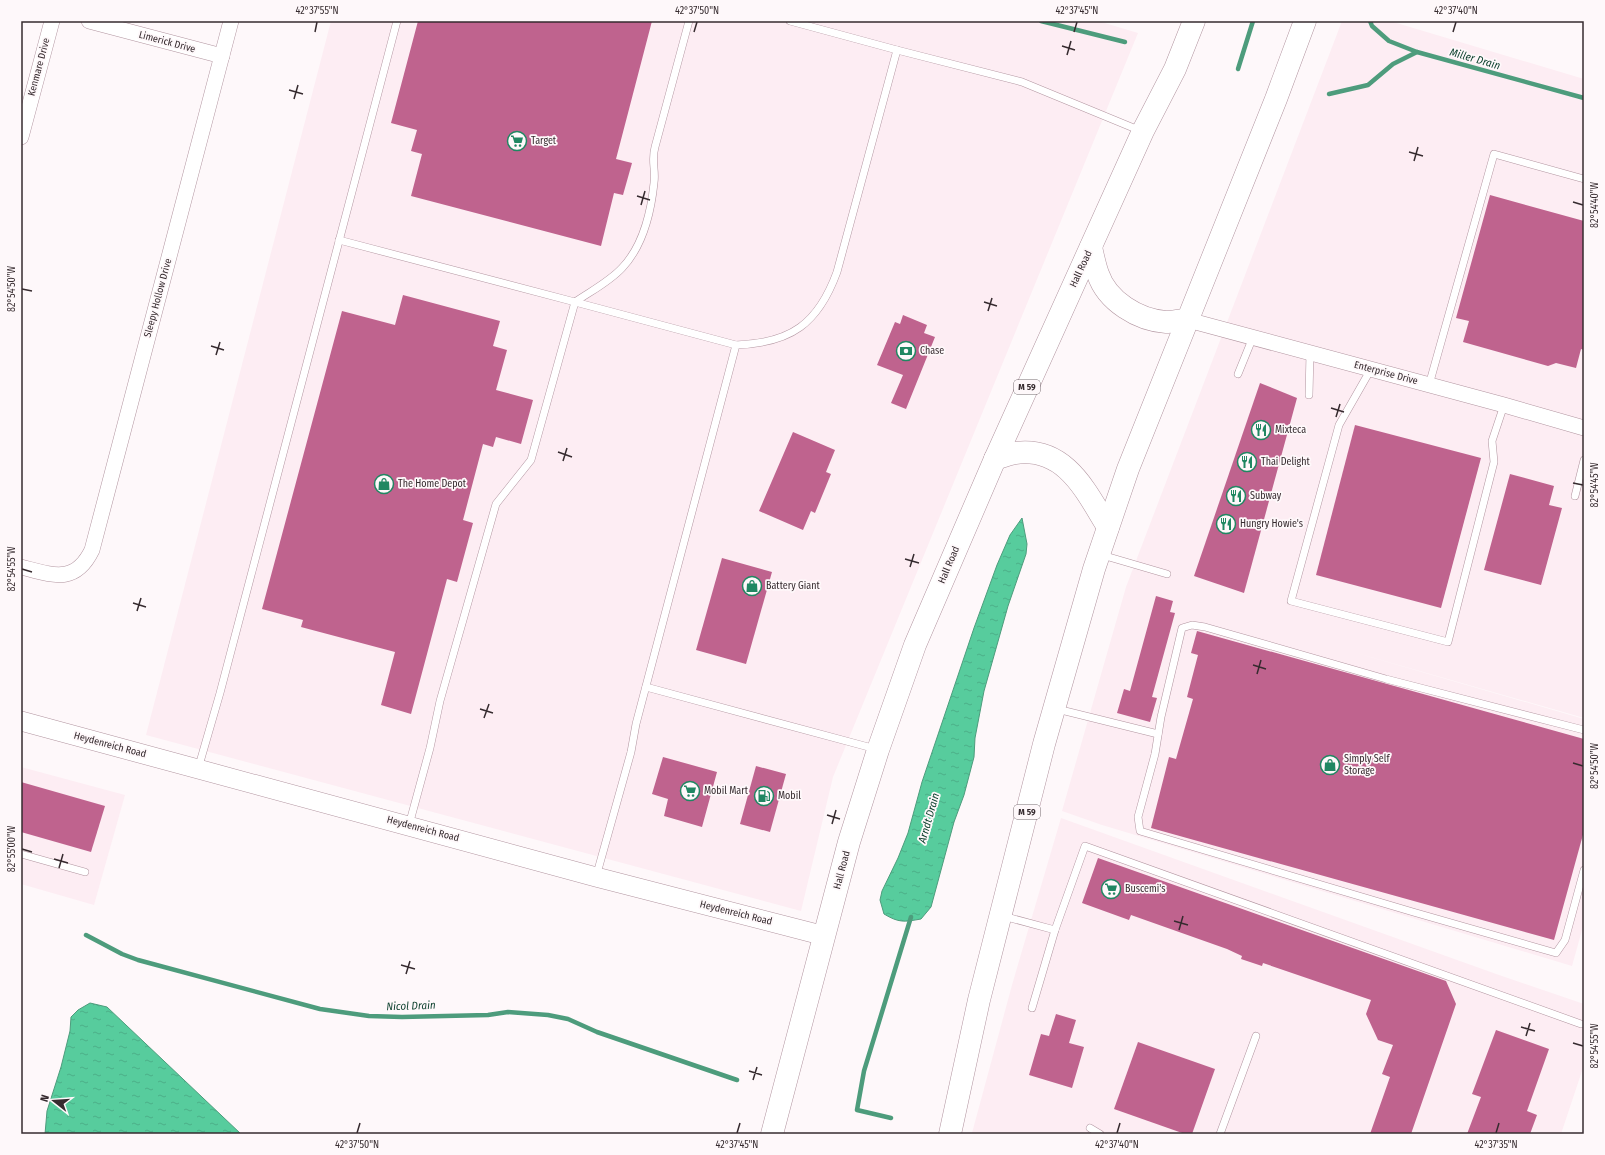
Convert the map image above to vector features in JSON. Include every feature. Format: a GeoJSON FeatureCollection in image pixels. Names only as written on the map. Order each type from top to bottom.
{"type":"FeatureCollection","features":[{"type":"Feature","properties":{"kind":"highway","name":"Hall Road"},"geometry":{"type":"LineString","coordinates":[[772,1134],[849,842],[878,750],[915,645],[995,459],[1143,131],[1175,69],[1194,21]]}},
{"type":"Feature","properties":{"kind":"highway","name":"M 59"},"geometry":{"type":"LineString","coordinates":[[950,1134],[979,1000],[1044,744],[1099,555],[1128,469],[1306,21]]}},
{"type":"Feature","properties":{"kind":"highway"},"geometry":{"type":"LineString","coordinates":[[1091,247],[1098,275],[1106,290],[1113,299],[1127,310],[1148,318],[1166,322],[1188,320]]}},
{"type":"Feature","properties":{"kind":"highway"},"geometry":{"type":"LineString","coordinates":[[995,459],[1016,453],[1033,453],[1057,462],[1071,471],[1081,483],[1108,527]]}},
{"type":"Feature","properties":{"kind":"street","name":"Kenmare Drive"},"geometry":{"type":"LineString","coordinates":[[21,137],[52,21]]}},
{"type":"Feature","properties":{"kind":"street","name":"Limerick Drive"},"geometry":{"type":"LineString","coordinates":[[89,21],[222,56]]}},
{"type":"Feature","properties":{"kind":"street","name":"Sleepy Hollow Drive"},"geometry":{"type":"LineString","coordinates":[[21,566],[61,576],[70,574],[84,564],[92,550],[231,21]]}},
{"type":"Feature","properties":{"kind":"street","name":"Enterprise Drive"},"geometry":{"type":"LineString","coordinates":[[1188,320],[1584,428]]}},
{"type":"Feature","properties":{"kind":"street","name":"Heydenreich Road"},"geometry":{"type":"LineString","coordinates":[[21,721],[596,877],[825,936]]}},
{"type":"Feature","properties":{"kind":"lane"},"geometry":{"type":"LineString","coordinates":[[198,769],[220,692],[397,21]]}},
{"type":"Feature","properties":{"kind":"lane"},"geometry":{"type":"LineString","coordinates":[[409,826],[430,748],[440,701],[496,504],[531,460],[575,302],[612,277],[622,268],[630,258],[642,234],[653,194],[654,181],[652,161],[654,146],[689,21]]}},
{"type":"Feature","properties":{"kind":"lane"},"geometry":{"type":"LineString","coordinates":[[790,21],[1022,82],[1143,131]]}},
{"type":"Feature","properties":{"kind":"lane"},"geometry":{"type":"LineString","coordinates":[[339,240],[736,345],[754,344],[774,340],[801,327],[810,319],[826,297],[837,272],[897,50]]}},
{"type":"Feature","properties":{"kind":"lane"},"geometry":{"type":"LineString","coordinates":[[1429,385],[1494,154],[1584,179]]}},
{"type":"Feature","properties":{"kind":"lane"},"geometry":{"type":"LineString","coordinates":[[1238,374],[1253,337]]}},
{"type":"Feature","properties":{"kind":"lane"},"geometry":{"type":"LineString","coordinates":[[596,877],[631,752],[636,724],[736,345]]}},
{"type":"Feature","properties":{"kind":"lane"},"geometry":{"type":"LineString","coordinates":[[1309,395],[1310,353]]}},
{"type":"Feature","properties":{"kind":"lane"},"geometry":{"type":"LineString","coordinates":[[1372,369],[1339,425],[1291,601],[1448,642],[1494,462],[1492,441],[1504,405]]}},
{"type":"Feature","properties":{"kind":"lane"},"geometry":{"type":"LineString","coordinates":[[1575,496],[1584,460]]}},
{"type":"Feature","properties":{"kind":"lane"},"geometry":{"type":"LineString","coordinates":[[1099,555],[1167,574]]}},
{"type":"Feature","properties":{"kind":"lane"},"geometry":{"type":"LineString","coordinates":[[1584,730],[1386,679],[1205,627],[1192,626],[1182,628],[1158,734],[1155,754],[1138,817],[1140,831],[1405,910],[1556,953],[1564,940],[1584,870]]}},
{"type":"Feature","properties":{"kind":"lane"},"geometry":{"type":"LineString","coordinates":[[646,687],[878,750]]}},
{"type":"Feature","properties":{"kind":"lane"},"geometry":{"type":"LineString","coordinates":[[1055,708],[1158,734]]}},
{"type":"Feature","properties":{"kind":"lane"},"geometry":{"type":"LineString","coordinates":[[1032,1008],[1055,930],[1085,846],[1581,1024]]}},
{"type":"Feature","properties":{"kind":"lane"},"geometry":{"type":"LineString","coordinates":[[21,854],[85,872]]}},
{"type":"Feature","properties":{"kind":"lane"},"geometry":{"type":"LineString","coordinates":[[1001,915],[1055,930]]}},
{"type":"Feature","properties":{"kind":"lane"},"geometry":{"type":"LineString","coordinates":[[1220,1134],[1256,1036]]}},
{"type":"Feature","properties":{"kind":"lane"},"geometry":{"type":"LineString","coordinates":[[1090,1128],[1100,1134]]}},
{"type":"Feature","properties":{"kind":"shaded area"},"geometry":{"type":"Polygon","coordinates":[[[331,21],[1098,21],[1138,33],[833,777],[801,911],[146,735],[331,21]]]}},
{"type":"Feature","properties":{"kind":"shaded area"},"geometry":{"type":"Polygon","coordinates":[[[1342,21],[1390,21],[1584,79],[1584,718],[1346,650],[1584,719],[1584,923],[1572,966],[1102,825],[1062,811],[1126,587],[1342,21]]]}},
{"type":"Feature","properties":{"kind":"shaded area"},"geometry":{"type":"Polygon","coordinates":[[[21,767],[125,795],[94,905],[21,884],[21,767]]]}},
{"type":"Feature","properties":{"kind":"shaded area"},"geometry":{"type":"Polygon","coordinates":[[[1061,818],[1584,1004],[1584,1065],[1561,1134],[972,1133],[1012,985],[1061,818]]]}},
{"type":"Feature","properties":{"kind":"water"},"geometry":{"type":"Polygon","coordinates":[[[1022,518],[1027,544],[1026,554],[1008,606],[984,691],[975,738],[974,757],[964,795],[954,822],[931,907],[921,919],[906,921],[894,919],[884,914],[880,900],[882,891],[908,833],[922,782],[997,565],[1010,535],[1022,518]]]}},
{"type":"Feature","properties":{"kind":"water"},"geometry":{"type":"Polygon","coordinates":[[[90,1003],[107,1007],[241,1134],[45,1134],[47,1111],[61,1067],[70,1031],[71,1017],[78,1010],[90,1003]]]}},
{"type":"Feature","properties":{"kind":"building","name":"Target"},"geometry":{"type":"Polygon","coordinates":[[[418,21],[652,21],[616,159],[632,163],[623,195],[614,193],[601,246],[411,196],[422,154],[411,151],[417,130],[391,123],[418,21]]]}},
{"type":"Feature","properties":{"kind":"building"},"geometry":{"type":"Polygon","coordinates":[[[1490,195],[1584,221],[1584,350],[1581,349],[1576,368],[1556,363],[1548,366],[1463,342],[1469,321],[1456,318],[1490,195]]]}},
{"type":"Feature","properties":{"kind":"building","name":"The Home Depot"},"geometry":{"type":"Polygon","coordinates":[[[403,295],[500,321],[493,346],[507,350],[496,390],[533,400],[521,444],[496,437],[493,447],[483,444],[463,520],[473,523],[457,582],[447,579],[411,714],[381,705],[395,652],[301,627],[303,620],[262,609],[342,311],[395,325],[403,295]]]}},
{"type":"Feature","properties":{"kind":"building","name":"Chase"},"geometry":{"type":"Polygon","coordinates":[[[903,315],[927,325],[924,333],[935,337],[906,409],[891,403],[903,375],[877,365],[895,322],[900,324],[903,315]]]}},
{"type":"Feature","properties":{"kind":"building"},"geometry":{"type":"Polygon","coordinates":[[[1260,383],[1297,398],[1244,593],[1194,576],[1260,383]]]}},
{"type":"Feature","properties":{"kind":"building"},"geometry":{"type":"Polygon","coordinates":[[[1355,425],[1481,458],[1441,608],[1316,575],[1355,425]]]}},
{"type":"Feature","properties":{"kind":"building"},"geometry":{"type":"Polygon","coordinates":[[[793,432],[835,450],[826,472],[831,474],[815,513],[811,511],[803,530],[759,511],[793,432]]]}},
{"type":"Feature","properties":{"kind":"building"},"geometry":{"type":"Polygon","coordinates":[[[1510,474],[1554,486],[1549,505],[1562,508],[1541,585],[1484,570],[1510,474]]]}},
{"type":"Feature","properties":{"kind":"building"},"geometry":{"type":"Polygon","coordinates":[[[722,558],[772,572],[746,664],[696,650],[722,558]]]}},
{"type":"Feature","properties":{"kind":"building"},"geometry":{"type":"Polygon","coordinates":[[[1156,596],[1173,601],[1170,612],[1175,613],[1152,697],[1157,698],[1150,722],[1117,713],[1124,689],[1130,691],[1156,596]]]}},
{"type":"Feature","properties":{"kind":"building","name":"Simply Self Storage"},"geometry":{"type":"Polygon","coordinates":[[[1197,631],[1584,739],[1584,831],[1554,940],[1151,828],[1169,757],[1176,759],[1193,699],[1187,697],[1198,655],[1191,653],[1197,631]]]}},
{"type":"Feature","properties":{"kind":"building"},"geometry":{"type":"Polygon","coordinates":[[[663,757],[717,772],[702,827],[664,816],[668,799],[652,794],[663,757]]]}},
{"type":"Feature","properties":{"kind":"building"},"geometry":{"type":"Polygon","coordinates":[[[756,766],[786,774],[770,832],[740,824],[756,766]]]}},
{"type":"Feature","properties":{"kind":"building"},"geometry":{"type":"Polygon","coordinates":[[[21,782],[105,806],[91,852],[21,832],[21,782]]]}},
{"type":"Feature","properties":{"kind":"building"},"geometry":{"type":"Polygon","coordinates":[[[1098,858],[1446,981],[1456,1004],[1411,1134],[1370,1134],[1390,1077],[1382,1074],[1393,1045],[1378,1040],[1366,1014],[1371,1000],[1263,963],[1262,966],[1241,959],[1242,956],[1227,949],[1131,915],[1129,920],[1082,903],[1098,858]]]}},
{"type":"Feature","properties":{"kind":"building"},"geometry":{"type":"Polygon","coordinates":[[[1056,1014],[1076,1020],[1069,1043],[1084,1047],[1072,1088],[1029,1075],[1041,1034],[1049,1036],[1056,1014]]]}},
{"type":"Feature","properties":{"kind":"building"},"geometry":{"type":"Polygon","coordinates":[[[1496,1030],[1549,1049],[1527,1111],[1537,1115],[1530,1134],[1467,1134],[1481,1097],[1472,1094],[1496,1030]]]}},
{"type":"Feature","properties":{"kind":"building"},"geometry":{"type":"Polygon","coordinates":[[[1138,1042],[1215,1069],[1192,1134],[1185,1134],[1114,1109],[1138,1042]]]}},
{"type":"Feature","properties":{"kind":"waterway","name":"Arndt Drain"},"geometry":{"type":"LineString","coordinates":[[1041,21],[1125,42]]}},
{"type":"Feature","properties":{"kind":"waterway"},"geometry":{"type":"LineString","coordinates":[[1238,69],[1253,21]]}},
{"type":"Feature","properties":{"kind":"waterway","name":"Miller Drain"},"geometry":{"type":"LineString","coordinates":[[1370,21],[1372,26],[1389,41],[1417,52],[1584,98]]}},
{"type":"Feature","properties":{"kind":"waterway","name":"Arndt Drain"},"geometry":{"type":"LineString","coordinates":[[1329,94],[1368,85],[1393,64],[1417,52]]}},
{"type":"Feature","properties":{"kind":"waterway","name":"Arndt Drain"},"geometry":{"type":"LineString","coordinates":[[891,1118],[857,1110],[864,1071],[911,917]]}},
{"type":"Feature","properties":{"kind":"waterway","name":"Nicol Drain"},"geometry":{"type":"LineString","coordinates":[[86,935],[122,954],[138,960],[320,1009],[369,1016],[402,1017],[488,1015],[508,1012],[548,1015],[568,1019],[597,1032],[737,1080]]}},
{"type":"Feature","properties":{"kind":"place","name":"Target"},"geometry":{"type":"Point","coordinates":[517,141]}},
{"type":"Feature","properties":{"kind":"place","name":"Chase"},"geometry":{"type":"Point","coordinates":[906,351]}},
{"type":"Feature","properties":{"kind":"place","name":"Mixteca"},"geometry":{"type":"Point","coordinates":[1261,430]}},
{"type":"Feature","properties":{"kind":"place","name":"Thai Delight"},"geometry":{"type":"Point","coordinates":[1247,462]}},
{"type":"Feature","properties":{"kind":"place","name":"The Home Depot"},"geometry":{"type":"Point","coordinates":[384,484]}},
{"type":"Feature","properties":{"kind":"place","name":"Subway"},"geometry":{"type":"Point","coordinates":[1236,496]}},
{"type":"Feature","properties":{"kind":"place","name":"Hungry Howie's"},"geometry":{"type":"Point","coordinates":[1226,524]}},
{"type":"Feature","properties":{"kind":"place","name":"Battery Giant"},"geometry":{"type":"Point","coordinates":[752,586]}},
{"type":"Feature","properties":{"kind":"place","name":"Simply Self Storage"},"geometry":{"type":"Point","coordinates":[1330,765]}},
{"type":"Feature","properties":{"kind":"place","name":"Mobil Mart"},"geometry":{"type":"Point","coordinates":[690,791]}},
{"type":"Feature","properties":{"kind":"place","name":"Mobil"},"geometry":{"type":"Point","coordinates":[764,796]}},
{"type":"Feature","properties":{"kind":"place","name":"Buscemi's"},"geometry":{"type":"Point","coordinates":[1111,889]}}]}
